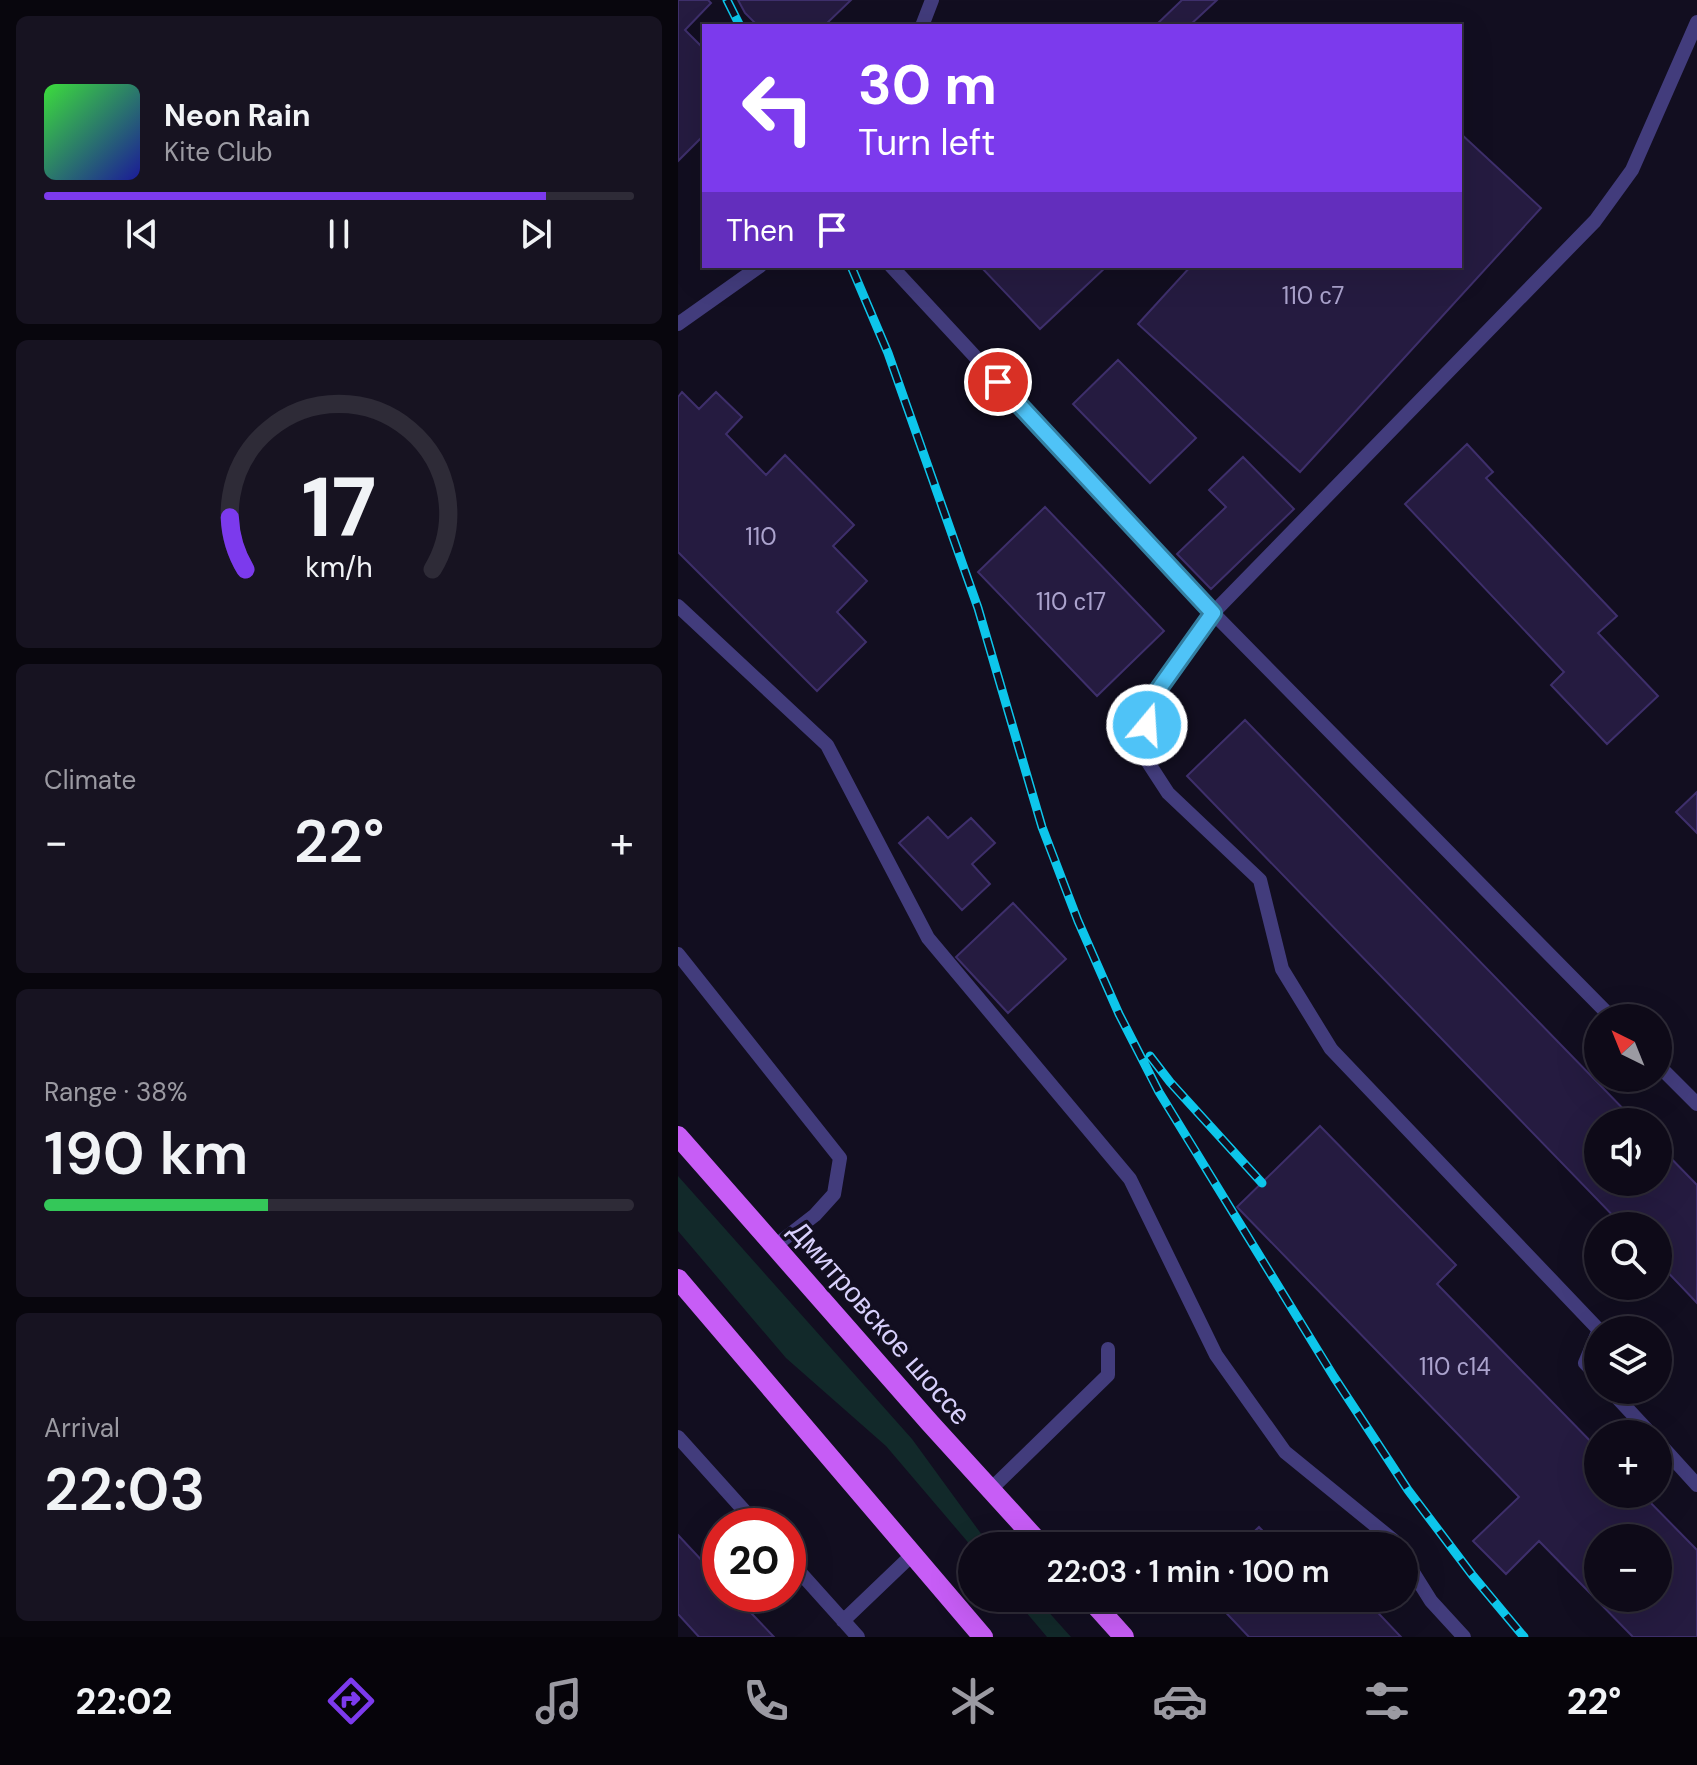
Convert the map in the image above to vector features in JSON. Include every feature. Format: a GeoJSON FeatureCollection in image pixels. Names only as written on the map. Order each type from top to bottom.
{"type":"FeatureCollection","features":[{"type":"Feature","properties":{"kind":"main road","name":"Дмитровское шоссе"},"geometry":{"type":"LineString","coordinates":[[678,1136],[1029,1532]]}},
{"type":"Feature","properties":{"kind":"main road"},"geometry":{"type":"LineString","coordinates":[[678,1279],[983,1637]]}},
{"type":"Feature","properties":{"kind":"main road"},"geometry":{"type":"LineString","coordinates":[[1102,1612],[1124,1637]]}},
{"type":"Feature","properties":{"kind":"lane"},"geometry":{"type":"LineString","coordinates":[[923,24],[932,0]]}},
{"type":"Feature","properties":{"kind":"lane"},"geometry":{"type":"LineString","coordinates":[[1584,1316],[1331,1049],[1282,969],[1260,880],[1168,793],[1142,753],[1153,697],[1213,613],[1595,221],[1632,170],[1697,22]]}},
{"type":"Feature","properties":{"kind":"lane"},"geometry":{"type":"LineString","coordinates":[[678,324],[757,268]]}},
{"type":"Feature","properties":{"kind":"lane"},"geometry":{"type":"LineString","coordinates":[[893,268],[1213,613],[1598,1004]]}},
{"type":"Feature","properties":{"kind":"lane"},"geometry":{"type":"LineString","coordinates":[[678,606],[827,745],[928,938],[1130,1179],[1216,1355],[1285,1452],[1383,1532]]}},
{"type":"Feature","properties":{"kind":"lane"},"geometry":{"type":"LineString","coordinates":[[678,954],[840,1158],[834,1194],[815,1215],[775,1246]]}},
{"type":"Feature","properties":{"kind":"lane"},"geometry":{"type":"LineString","coordinates":[[1672,1079],[1697,1104]]}},
{"type":"Feature","properties":{"kind":"lane"},"geometry":{"type":"LineString","coordinates":[[990,1490],[1108,1375],[1108,1349]]}},
{"type":"Feature","properties":{"kind":"lane"},"geometry":{"type":"LineString","coordinates":[[1623,1404],[1638,1420]]}},
{"type":"Feature","properties":{"kind":"lane"},"geometry":{"type":"LineString","coordinates":[[678,1437],[742,1508]]}},
{"type":"Feature","properties":{"kind":"lane"},"geometry":{"type":"LineString","coordinates":[[1672,1457],[1697,1485]]}},
{"type":"Feature","properties":{"kind":"lane"},"geometry":{"type":"LineString","coordinates":[[843,1621],[913,1554]]}},
{"type":"Feature","properties":{"kind":"lane"},"geometry":{"type":"LineString","coordinates":[[806,1579],[858,1637]]}},
{"type":"Feature","properties":{"kind":"lane"},"geometry":{"type":"LineString","coordinates":[[1418,1580],[1431,1601],[1464,1637]]}},
{"type":"Feature","properties":{"kind":"green space"},"geometry":{"type":"Polygon","coordinates":[[[678,1176],[912,1439],[980,1532],[959,1532],[886,1446],[786,1358],[678,1231],[678,1176]]]}},
{"type":"Feature","properties":{"kind":"green space"},"geometry":{"type":"Polygon","coordinates":[[[1026,1612],[1049,1612],[1071,1637],[1047,1637],[1026,1612]]]}},
{"type":"Feature","properties":{"kind":"building"},"geometry":{"type":"Polygon","coordinates":[[[678,0],[708,0],[711,3],[685,30],[702,47],[702,137],[678,161],[678,0]]]}},
{"type":"Feature","properties":{"kind":"building"},"geometry":{"type":"Polygon","coordinates":[[[738,0],[851,0],[826,24],[756,24],[738,0]]]}},
{"type":"Feature","properties":{"kind":"building"},"geometry":{"type":"Polygon","coordinates":[[[1182,0],[1217,0],[1191,24],[1157,24],[1182,0]]]}},
{"type":"Feature","properties":{"kind":"building"},"geometry":{"type":"Polygon","coordinates":[[[1462,135],[1541,208],[1300,472],[1138,324],[1189,268],[1462,268],[1462,135]]]}},
{"type":"Feature","properties":{"kind":"building"},"geometry":{"type":"Polygon","coordinates":[[[982,268],[1105,268],[1040,329],[982,268]]]}},
{"type":"Feature","properties":{"kind":"building"},"geometry":{"type":"Polygon","coordinates":[[[1118,360],[1196,438],[1150,483],[1073,404],[1118,360]]]}},
{"type":"Feature","properties":{"kind":"building"},"geometry":{"type":"Polygon","coordinates":[[[682,392],[699,409],[716,392],[742,417],[726,434],[766,475],[785,455],[854,525],[833,546],[867,581],[837,612],[866,642],[817,691],[678,552],[678,397],[682,392]]]}},
{"type":"Feature","properties":{"kind":"building"},"geometry":{"type":"Polygon","coordinates":[[[1467,444],[1493,472],[1486,478],[1617,616],[1598,633],[1658,696],[1607,744],[1551,685],[1564,672],[1405,504],[1467,444]]]}},
{"type":"Feature","properties":{"kind":"building"},"geometry":{"type":"Polygon","coordinates":[[[1243,457],[1294,509],[1211,589],[1177,554],[1226,507],[1209,490],[1243,457]]]}},
{"type":"Feature","properties":{"kind":"building"},"geometry":{"type":"Polygon","coordinates":[[[1045,507],[1164,631],[1097,696],[978,572],[1045,507]]]}},
{"type":"Feature","properties":{"kind":"building"},"geometry":{"type":"Polygon","coordinates":[[[1245,720],[1584,1069],[1584,1092],[1607,1092],[1622,1108],[1584,1108],[1584,1186],[1187,776],[1245,720]]]}},
{"type":"Feature","properties":{"kind":"building"},"geometry":{"type":"Polygon","coordinates":[[[1697,792],[1697,833],[1676,812],[1697,792]]]}},
{"type":"Feature","properties":{"kind":"building"},"geometry":{"type":"Polygon","coordinates":[[[928,817],[948,838],[971,818],[995,843],[972,864],[990,884],[962,910],[899,843],[928,817]]]}},
{"type":"Feature","properties":{"kind":"building"},"geometry":{"type":"Polygon","coordinates":[[[1013,903],[1066,959],[1008,1013],[956,957],[1013,903]]]}},
{"type":"Feature","properties":{"kind":"building"},"geometry":{"type":"Polygon","coordinates":[[[1320,1126],[1456,1265],[1437,1284],[1584,1435],[1584,1508],[1656,1508],[1671,1524],[1584,1524],[1584,1587],[1539,1541],[1506,1574],[1473,1541],[1519,1497],[1237,1207],[1320,1126]]]}},
{"type":"Feature","properties":{"kind":"building"},"geometry":{"type":"Polygon","coordinates":[[[1672,1159],[1697,1185],[1697,1303],[1672,1277],[1672,1212],[1609,1212],[1594,1196],[1672,1196],[1672,1159]]]}},
{"type":"Feature","properties":{"kind":"building"},"geometry":{"type":"Polygon","coordinates":[[[1672,1525],[1697,1550],[1697,1637],[1633,1637],[1609,1612],[1672,1612],[1672,1525]]]}},
{"type":"Feature","properties":{"kind":"building"},"geometry":{"type":"Polygon","coordinates":[[[678,1535],[702,1561],[702,1612],[750,1612],[774,1637],[699,1637],[678,1614],[678,1535]]]}},
{"type":"Feature","properties":{"kind":"building"},"geometry":{"type":"Polygon","coordinates":[[[1225,1612],[1377,1612],[1401,1637],[1249,1637],[1225,1612]]]}},
{"type":"Feature","properties":{"kind":"railway"},"geometry":{"type":"LineString","coordinates":[[727,0],[739,24]]}},
{"type":"Feature","properties":{"kind":"railway"},"geometry":{"type":"LineString","coordinates":[[852,268],[888,353],[978,608],[1042,827],[1078,921],[1119,1014],[1159,1092],[1334,1377],[1408,1490],[1524,1637]]}},
{"type":"Feature","properties":{"kind":"railway"},"geometry":{"type":"LineString","coordinates":[[1150,1056],[1262,1183]]}},
{"type":"Feature","properties":{"kind":"route"},"geometry":{"type":"LineString","coordinates":[[998,382],[1213,613],[1153,697],[1147,725]]}}]}
